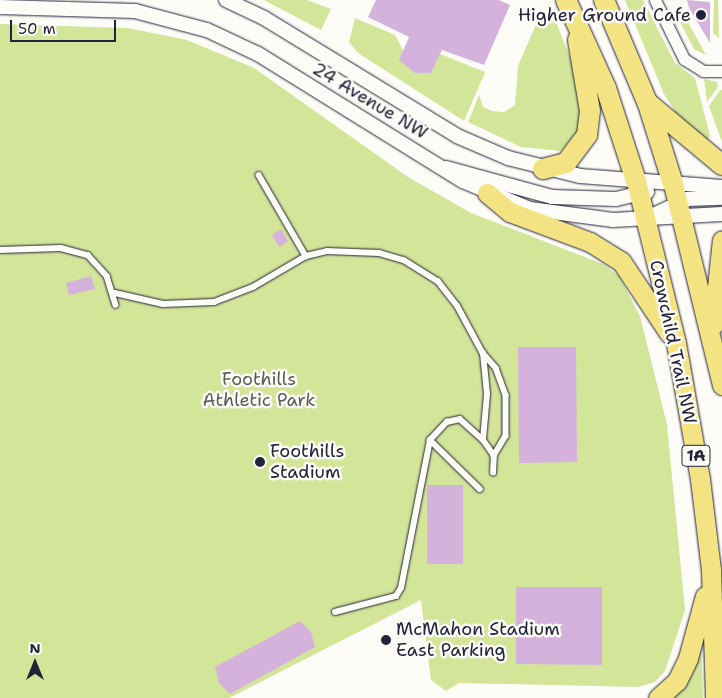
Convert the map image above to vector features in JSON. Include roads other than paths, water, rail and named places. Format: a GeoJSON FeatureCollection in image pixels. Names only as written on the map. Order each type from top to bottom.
{"type":"FeatureCollection","features":[{"type":"Feature","properties":{"kind":"highway","name":"Crowchild Trail NW"},"geometry":{"type":"LineString","coordinates":[[566,0],[606,88],[638,187],[676,342],[711,570],[715,698]]}},
{"type":"Feature","properties":{"kind":"highway","name":"Crowchild Trail NW"},"geometry":{"type":"LineString","coordinates":[[604,0],[648,104],[677,201],[712,332],[722,386]]}},
{"type":"Feature","properties":{"kind":"highway"},"geometry":{"type":"LineString","coordinates":[[543,170],[566,163],[587,135],[590,111],[577,52],[579,30]]}},
{"type":"Feature","properties":{"kind":"highway"},"geometry":{"type":"LineString","coordinates":[[648,104],[722,165]]}},
{"type":"Feature","properties":{"kind":"highway"},"geometry":{"type":"LineString","coordinates":[[487,194],[510,212],[590,242],[621,261],[676,342]]}},
{"type":"Feature","properties":{"kind":"highway"},"geometry":{"type":"LineString","coordinates":[[712,332],[722,240]]}},
{"type":"Feature","properties":{"kind":"highway"},"geometry":{"type":"LineString","coordinates":[[658,698],[677,681],[688,658],[711,570]]}},
{"type":"Feature","properties":{"kind":"street","name":"24 Avenue NW"},"geometry":{"type":"LineString","coordinates":[[226,0],[264,18],[457,136],[543,170],[638,187]]}},
{"type":"Feature","properties":{"kind":"street"},"geometry":{"type":"LineString","coordinates":[[655,0],[684,59],[703,71],[722,71]]}},
{"type":"Feature","properties":{"kind":"street","name":"24 Avenue NW"},"geometry":{"type":"LineString","coordinates":[[0,7],[135,11],[207,30],[258,54],[487,194],[556,215],[646,219],[677,201],[722,187]]}},
{"type":"Feature","properties":{"kind":"street"},"geometry":{"type":"LineString","coordinates":[[443,168],[552,197],[616,199],[638,187],[677,201],[722,198]]}},
{"type":"Feature","properties":{"kind":"street","name":"24 Avenue NW"},"geometry":{"type":"LineString","coordinates":[[677,201],[722,214]]}},
{"type":"Feature","properties":{"kind":"lane"},"geometry":{"type":"LineString","coordinates":[[259,175],[306,256]]}},
{"type":"Feature","properties":{"kind":"lane"},"geometry":{"type":"LineString","coordinates":[[0,250],[77,250],[99,265],[115,293],[116,305]]}},
{"type":"Feature","properties":{"kind":"lane"},"geometry":{"type":"LineString","coordinates":[[115,293],[163,304],[214,302],[253,287],[306,256],[327,251],[379,253],[421,268],[457,305],[483,353],[496,368],[506,396],[506,436],[494,456],[493,473]]}},
{"type":"Feature","properties":{"kind":"lane"},"geometry":{"type":"LineString","coordinates":[[483,353],[487,394],[483,440]]}},
{"type":"Feature","properties":{"kind":"lane"},"geometry":{"type":"LineString","coordinates":[[335,612],[396,596],[401,588],[430,440],[447,422],[460,419],[483,440],[494,456]]}},
{"type":"Feature","properties":{"kind":"lane"},"geometry":{"type":"LineString","coordinates":[[430,440],[480,488]]}},
{"type":"Feature","properties":{"kind":"place","name":"Higher Ground Cafe"},"geometry":{"type":"Point","coordinates":[701,15]}},
{"type":"Feature","properties":{"kind":"place","name":"Foothills Stadium"},"geometry":{"type":"Point","coordinates":[260,462]}},
{"type":"Feature","properties":{"kind":"place","name":"McMahon Stadium East Parking"},"geometry":{"type":"Point","coordinates":[386,640]}},
{"type":"Feature","properties":{"kind":"park label","name":"Foothills Athletic Park"},"geometry":{"type":"Point","coordinates":[259,390]}}]}
